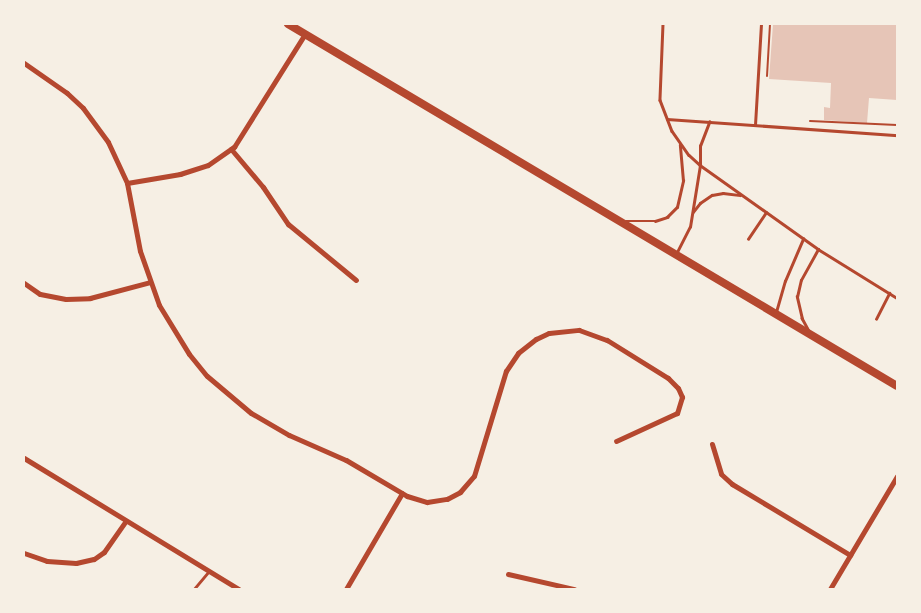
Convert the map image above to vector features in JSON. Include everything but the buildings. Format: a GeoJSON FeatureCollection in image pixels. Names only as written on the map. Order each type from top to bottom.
{"type":"FeatureCollection","features":[{"type":"Feature","properties":{"kind":"main road"},"geometry":{"type":"LineString","coordinates":[[288,24],[897,385]]}},
{"type":"Feature","properties":{"kind":"street"},"geometry":{"type":"LineString","coordinates":[[127,183],[180,174],[208,165],[231,149],[305,34]]}},
{"type":"Feature","properties":{"kind":"street"},"geometry":{"type":"LineString","coordinates":[[24,63],[51,80],[83,108],[108,142],[127,183],[140,252],[150,282],[159,305],[184,346],[207,376],[228,395],[275,428],[346,460],[417,500],[437,501],[452,497],[468,485],[478,467],[509,364],[523,347],[549,333],[571,330],[593,334],[668,378],[678,388],[682,397],[677,413],[616,441]]}},
{"type":"Feature","properties":{"kind":"street"},"geometry":{"type":"LineString","coordinates":[[231,149],[263,187],[288,224],[356,280]]}},
{"type":"Feature","properties":{"kind":"street"},"geometry":{"type":"LineString","coordinates":[[24,283],[40,294],[66,299],[90,298],[150,282]]}},
{"type":"Feature","properties":{"kind":"street"},"geometry":{"type":"LineString","coordinates":[[712,444],[720,474],[732,484],[850,555]]}},
{"type":"Feature","properties":{"kind":"street"},"geometry":{"type":"LineString","coordinates":[[24,458],[239,589]]}},
{"type":"Feature","properties":{"kind":"street"},"geometry":{"type":"LineString","coordinates":[[830,589],[897,476]]}},
{"type":"Feature","properties":{"kind":"street"},"geometry":{"type":"LineString","coordinates":[[346,589],[402,492]]}},
{"type":"Feature","properties":{"kind":"street"},"geometry":{"type":"LineString","coordinates":[[24,553],[47,561],[76,563],[94,559],[104,552],[126,521]]}},
{"type":"Feature","properties":{"kind":"street"},"geometry":{"type":"LineString","coordinates":[[508,574],[574,589]]}},
{"type":"Feature","properties":{"kind":"lane"},"geometry":{"type":"LineString","coordinates":[[663,24],[659,86],[666,119],[680,143],[700,165],[741,195],[818,249],[897,298]]}},
{"type":"Feature","properties":{"kind":"lane"},"geometry":{"type":"LineString","coordinates":[[755,125],[761,24]]}},
{"type":"Feature","properties":{"kind":"lane"},"geometry":{"type":"LineString","coordinates":[[666,119],[897,135]]}},
{"type":"Feature","properties":{"kind":"lane"},"geometry":{"type":"LineString","coordinates":[[676,254],[690,227],[700,165],[701,140],[709,122]]}},
{"type":"Feature","properties":{"kind":"lane"},"geometry":{"type":"LineString","coordinates":[[619,220],[655,221],[667,217],[677,207],[683,181],[680,143]]}},
{"type":"Feature","properties":{"kind":"lane"},"geometry":{"type":"LineString","coordinates":[[692,213],[700,202],[712,195],[723,192],[741,195]]}},
{"type":"Feature","properties":{"kind":"lane"},"geometry":{"type":"LineString","coordinates":[[748,239],[766,212]]}},
{"type":"Feature","properties":{"kind":"lane"},"geometry":{"type":"LineString","coordinates":[[776,314],[785,281],[803,239]]}},
{"type":"Feature","properties":{"kind":"lane"},"geometry":{"type":"LineString","coordinates":[[810,334],[802,319],[797,298],[801,280],[818,249]]}},
{"type":"Feature","properties":{"kind":"lane"},"geometry":{"type":"LineString","coordinates":[[876,319],[889,293]]}},
{"type":"Feature","properties":{"kind":"lane"},"geometry":{"type":"LineString","coordinates":[[195,588],[209,571]]}},
{"type":"Feature","properties":{"kind":"lane"},"geometry":{"type":"LineString","coordinates":[[195,588],[201,589]]}},
{"type":"Feature","properties":{"kind":"path"},"geometry":{"type":"LineString","coordinates":[[767,76],[770,24]]}},
{"type":"Feature","properties":{"kind":"path"},"geometry":{"type":"LineString","coordinates":[[810,121],[897,125]]}}]}
